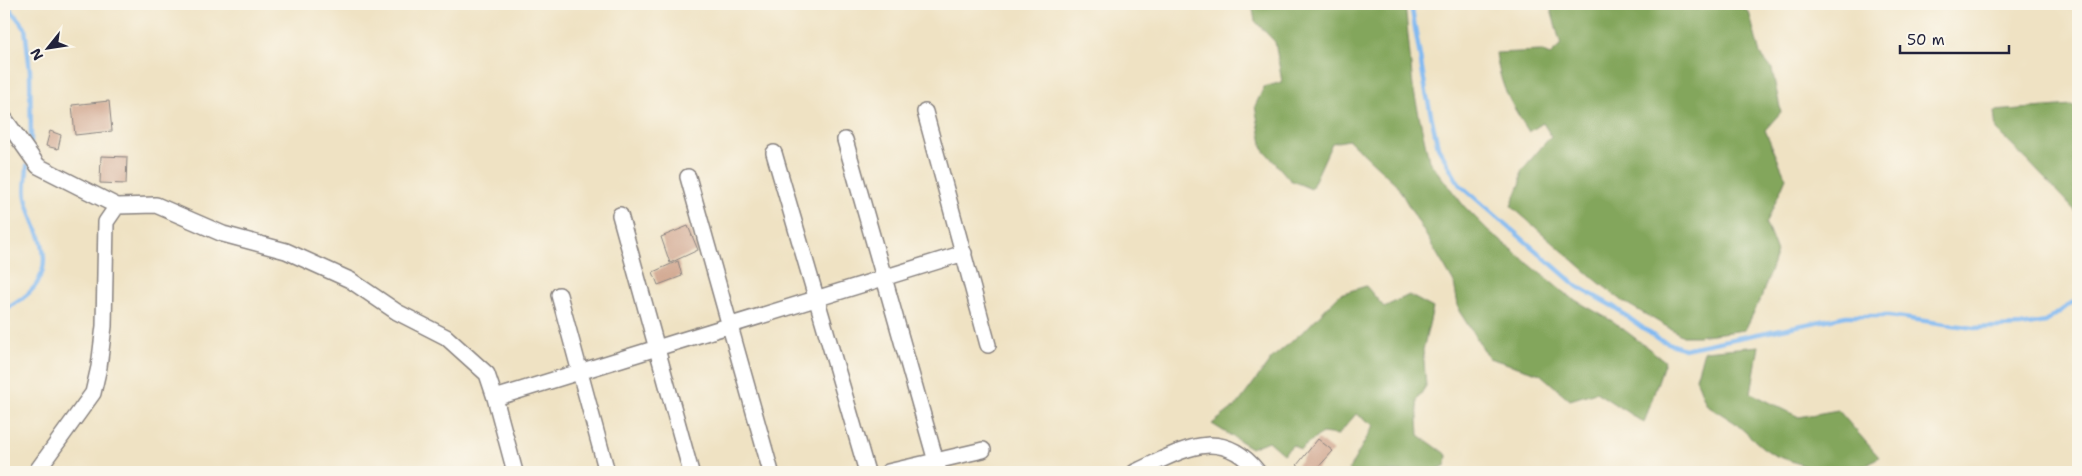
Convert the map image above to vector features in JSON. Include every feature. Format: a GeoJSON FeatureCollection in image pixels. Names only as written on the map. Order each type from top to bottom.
{"type":"FeatureCollection","features":[{"type":"Feature","properties":{"kind":"street"},"geometry":{"type":"LineString","coordinates":[[925,112],[988,345]]}},
{"type":"Feature","properties":{"kind":"street"},"geometry":{"type":"LineString","coordinates":[[4,118],[38,166],[116,206],[156,205],[224,234],[286,251],[350,280],[397,312],[446,336],[487,374],[496,398],[515,472]]}},
{"type":"Feature","properties":{"kind":"street"},"geometry":{"type":"LineString","coordinates":[[845,140],[937,467]]}},
{"type":"Feature","properties":{"kind":"street"},"geometry":{"type":"LineString","coordinates":[[774,153],[867,472]]}},
{"type":"Feature","properties":{"kind":"street"},"geometry":{"type":"LineString","coordinates":[[688,177],[771,472]]}},
{"type":"Feature","properties":{"kind":"street"},"geometry":{"type":"LineString","coordinates":[[36,472],[93,393],[100,367],[104,326],[106,222],[116,206]]}},
{"type":"Feature","properties":{"kind":"street"},"geometry":{"type":"LineString","coordinates":[[620,215],[691,472]]}},
{"type":"Feature","properties":{"kind":"street"},"geometry":{"type":"LineString","coordinates":[[496,398],[964,253]]}},
{"type":"Feature","properties":{"kind":"street"},"geometry":{"type":"LineString","coordinates":[[559,295],[607,472]]}},
{"type":"Feature","properties":{"kind":"street"},"geometry":{"type":"LineString","coordinates":[[1135,472],[1194,445],[1221,445],[1249,461],[1258,472]]}},
{"type":"Feature","properties":{"kind":"street"},"geometry":{"type":"LineString","coordinates":[[888,472],[937,467],[983,450]]}},
{"type":"Feature","properties":{"kind":"green space"},"geometry":{"type":"Polygon","coordinates":[[[1252,4],[1405,4],[1413,87],[1429,161],[1464,206],[1490,232],[1568,296],[1614,322],[1665,361],[1644,423],[1596,392],[1570,400],[1540,374],[1489,358],[1459,311],[1454,283],[1396,184],[1349,140],[1332,143],[1311,189],[1290,180],[1263,149],[1255,106],[1264,87],[1282,82],[1275,42],[1255,21],[1252,4]]]}},
{"type":"Feature","properties":{"kind":"green space"},"geometry":{"type":"Polygon","coordinates":[[[1554,4],[1735,4],[1749,12],[1760,54],[1772,69],[1781,112],[1765,130],[1786,178],[1766,224],[1777,252],[1761,298],[1745,330],[1683,336],[1624,302],[1511,206],[1521,182],[1521,171],[1551,136],[1543,123],[1529,132],[1507,95],[1496,53],[1541,51],[1550,55],[1561,45],[1551,10],[1554,4]]]}},
{"type":"Feature","properties":{"kind":"green space"},"geometry":{"type":"Polygon","coordinates":[[[2072,105],[2078,110],[2078,214],[1996,130],[1994,111],[2072,105]]]}},
{"type":"Feature","properties":{"kind":"green space"},"geometry":{"type":"Polygon","coordinates":[[[1366,286],[1384,307],[1409,295],[1433,308],[1423,350],[1426,386],[1417,400],[1419,435],[1447,455],[1446,465],[1433,472],[1351,472],[1349,469],[1374,425],[1356,414],[1338,435],[1322,433],[1300,450],[1293,445],[1283,454],[1268,441],[1251,448],[1212,424],[1238,404],[1272,358],[1306,329],[1340,294],[1366,286]]]}},
{"type":"Feature","properties":{"kind":"green space"},"geometry":{"type":"Polygon","coordinates":[[[1759,346],[1751,393],[1799,417],[1838,410],[1879,457],[1854,472],[1811,468],[1774,455],[1734,422],[1706,404],[1696,378],[1704,351],[1759,346]]]}},
{"type":"Feature","properties":{"kind":"building"},"geometry":{"type":"Polygon","coordinates":[[[109,101],[112,131],[75,135],[72,105],[109,101]]]}},
{"type":"Feature","properties":{"kind":"building"},"geometry":{"type":"Polygon","coordinates":[[[50,131],[61,135],[58,149],[46,146],[50,131]]]}},
{"type":"Feature","properties":{"kind":"building"},"geometry":{"type":"Polygon","coordinates":[[[101,156],[127,157],[126,184],[100,183],[101,156]]]}},
{"type":"Feature","properties":{"kind":"building"},"geometry":{"type":"Polygon","coordinates":[[[688,226],[698,250],[670,263],[661,237],[688,226]]]}},
{"type":"Feature","properties":{"kind":"building"},"geometry":{"type":"Polygon","coordinates":[[[678,261],[682,276],[658,285],[653,272],[678,261]]]}},
{"type":"Feature","properties":{"kind":"building"},"geometry":{"type":"Polygon","coordinates":[[[1318,439],[1333,451],[1314,472],[1307,472],[1297,465],[1318,439]]]}},
{"type":"Feature","properties":{"kind":"waterway"},"geometry":{"type":"LineString","coordinates":[[6,4],[25,28],[30,71],[31,142]]}},
{"type":"Feature","properties":{"kind":"waterway"},"geometry":{"type":"LineString","coordinates":[[1411,4],[1426,92],[1438,147],[1459,184],[1578,287],[1614,307],[1658,339],[1684,349],[1846,316],[1889,316],[1974,328],[2021,326],[2046,322],[2078,298]]}},
{"type":"Feature","properties":{"kind":"waterway"},"geometry":{"type":"LineString","coordinates":[[4,310],[25,297],[33,289],[39,281],[44,262],[40,237],[26,197],[27,166]]}}]}
